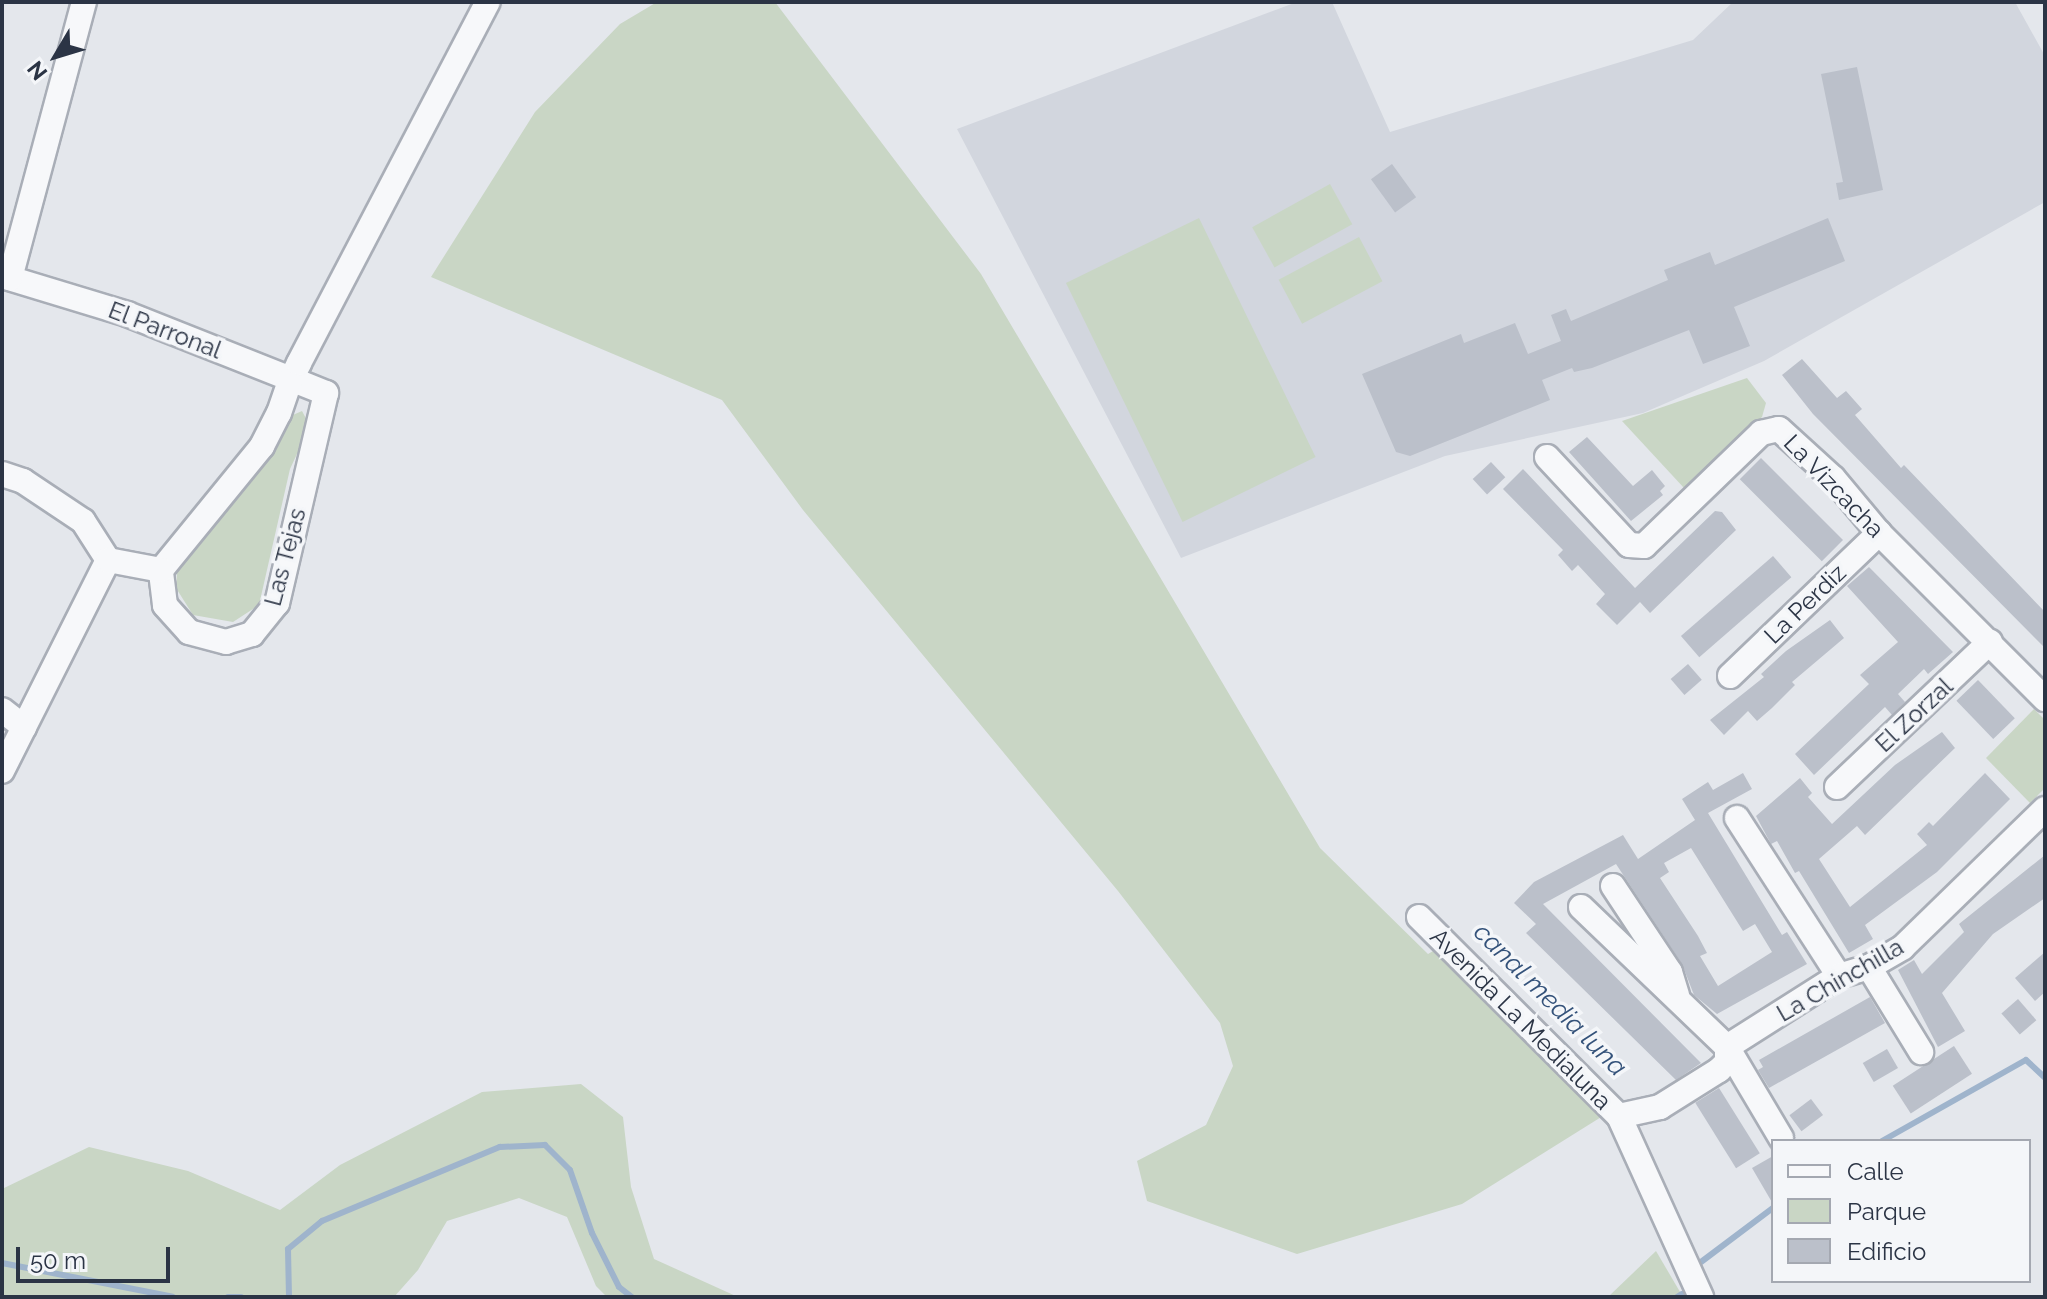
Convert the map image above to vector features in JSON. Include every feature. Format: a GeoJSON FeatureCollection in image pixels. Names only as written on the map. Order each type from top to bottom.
{"type":"FeatureCollection","features":[{"type":"Feature","properties":{"kind":"street"},"geometry":{"type":"LineString","coordinates":[[6,277],[84,2]]}},
{"type":"Feature","properties":{"kind":"street"},"geometry":{"type":"LineString","coordinates":[[2,474],[23,481],[83,521],[108,560],[161,570],[176,546],[251,463],[272,428],[291,379],[488,2]]}},
{"type":"Feature","properties":{"kind":"street","name":"El Parronal"},"geometry":{"type":"LineString","coordinates":[[6,277],[127,314],[326,393]]}},
{"type":"Feature","properties":{"kind":"street","name":"Las Tejas"},"geometry":{"type":"LineString","coordinates":[[161,570],[165,605],[189,632],[226,642],[262,625],[281,590],[326,393]]}},
{"type":"Feature","properties":{"kind":"street","name":"La Vizcacha"},"geometry":{"type":"LineString","coordinates":[[1547,457],[1629,545],[1644,546],[1761,433],[1779,429],[1833,478],[1879,533],[2045,699]]}},
{"type":"Feature","properties":{"kind":"street","name":"La Perdiz"},"geometry":{"type":"LineString","coordinates":[[1730,676],[1879,533]]}},
{"type":"Feature","properties":{"kind":"street"},"geometry":{"type":"LineString","coordinates":[[2,771],[108,560]]}},
{"type":"Feature","properties":{"kind":"street","name":"El Zorzal"},"geometry":{"type":"LineString","coordinates":[[1837,787],[1990,642]]}},
{"type":"Feature","properties":{"kind":"street"},"geometry":{"type":"LineString","coordinates":[[2,710],[24,727]]}},
{"type":"Feature","properties":{"kind":"street","name":"La Chinchilla"},"geometry":{"type":"LineString","coordinates":[[1619,1116],[1660,1107],[1703,1081],[1727,1062],[1727,1047],[1839,976],[1869,967],[1919,932],[2045,809]]}},
{"type":"Feature","properties":{"kind":"street"},"geometry":{"type":"LineString","coordinates":[[1737,818],[1839,976]]}},
{"type":"Feature","properties":{"kind":"street"},"geometry":{"type":"LineString","coordinates":[[1613,886],[1670,972],[1679,1001]]}},
{"type":"Feature","properties":{"kind":"street"},"geometry":{"type":"LineString","coordinates":[[1581,907],[1727,1047],[1781,1138]]}},
{"type":"Feature","properties":{"kind":"street","name":"Avenida La Medialuna"},"geometry":{"type":"LineString","coordinates":[[1419,917],[1619,1116],[1701,1297]]}},
{"type":"Feature","properties":{"kind":"street"},"geometry":{"type":"LineString","coordinates":[[1869,967],[1921,1052]]}},
{"type":"Feature","properties":{"kind":"shaded area"},"geometry":{"type":"Polygon","coordinates":[[[1297,2],[1332,2],[1390,132],[1693,40],[1733,2],[2015,2],[2045,56],[2045,202],[1764,361],[1643,413],[1445,456],[1181,558],[957,129],[1297,2]]]}},
{"type":"Feature","properties":{"kind":"green space"},"geometry":{"type":"Polygon","coordinates":[[[657,2],[775,2],[981,274],[1320,848],[1428,954],[1440,947],[1606,1114],[1462,1204],[1297,1254],[1147,1201],[1137,1161],[1206,1125],[1233,1066],[1220,1023],[1118,891],[803,510],[722,400],[431,277],[535,112],[620,24],[657,2]]]}},
{"type":"Feature","properties":{"kind":"green space"},"geometry":{"type":"Polygon","coordinates":[[[1330,184],[1352,224],[1274,267],[1252,227],[1330,184]]]}},
{"type":"Feature","properties":{"kind":"green space"},"geometry":{"type":"Polygon","coordinates":[[[1199,218],[1316,457],[1183,522],[1066,283],[1199,218]]]}},
{"type":"Feature","properties":{"kind":"green space"},"geometry":{"type":"Polygon","coordinates":[[[1359,237],[1382,281],[1302,324],[1279,280],[1359,237]]]}},
{"type":"Feature","properties":{"kind":"green space"},"geometry":{"type":"Polygon","coordinates":[[[1747,378],[1766,403],[1762,417],[1684,488],[1622,421],[1747,378]]]}},
{"type":"Feature","properties":{"kind":"green space"},"geometry":{"type":"Polygon","coordinates":[[[302,411],[310,426],[290,469],[259,605],[233,622],[193,615],[176,588],[178,559],[286,418],[302,411]]]}},
{"type":"Feature","properties":{"kind":"green space"},"geometry":{"type":"Polygon","coordinates":[[[2034,709],[2045,720],[2045,788],[2030,803],[1986,758],[2034,709]]]}},
{"type":"Feature","properties":{"kind":"green space"},"geometry":{"type":"Polygon","coordinates":[[[581,1084],[623,1117],[631,1187],[654,1259],[738,1297],[607,1297],[596,1286],[567,1217],[519,1198],[447,1221],[418,1270],[394,1297],[2,1297],[2,1189],[89,1147],[188,1171],[280,1210],[340,1165],[482,1092],[581,1084]]]}},
{"type":"Feature","properties":{"kind":"green space"},"geometry":{"type":"Polygon","coordinates":[[[1656,1251],[1683,1297],[1608,1297],[1656,1251]]]}},
{"type":"Feature","properties":{"kind":"building"},"geometry":{"type":"Polygon","coordinates":[[[1857,67],[1883,190],[1839,200],[1836,183],[1843,182],[1821,74],[1857,67]]]}},
{"type":"Feature","properties":{"kind":"building"},"geometry":{"type":"Polygon","coordinates":[[[1392,164],[1416,197],[1395,212],[1371,179],[1392,164]]]}},
{"type":"Feature","properties":{"kind":"building"},"geometry":{"type":"Polygon","coordinates":[[[1828,218],[1845,261],[1734,307],[1750,346],[1703,364],[1689,330],[1592,368],[1574,372],[1572,368],[1542,380],[1550,400],[1410,456],[1396,452],[1362,374],[1461,334],[1464,343],[1515,323],[1528,354],[1561,341],[1551,315],[1566,309],[1571,321],[1668,280],[1664,270],[1710,252],[1715,265],[1828,218]]]}},
{"type":"Feature","properties":{"kind":"building"},"geometry":{"type":"Polygon","coordinates":[[[1802,359],[1837,398],[1846,391],[1862,409],[1855,415],[1901,468],[1904,465],[2045,612],[2045,648],[1813,414],[1782,375],[1802,359]]]}},
{"type":"Feature","properties":{"kind":"building"},"geometry":{"type":"Polygon","coordinates":[[[1587,437],[1633,486],[1652,470],[1665,486],[1660,491],[1663,495],[1631,521],[1569,452],[1587,437]]]}},
{"type":"Feature","properties":{"kind":"building"},"geometry":{"type":"Polygon","coordinates":[[[1761,458],[1843,540],[1822,561],[1740,479],[1761,458]]]}},
{"type":"Feature","properties":{"kind":"building"},"geometry":{"type":"Polygon","coordinates":[[[1491,462],[1505,477],[1487,494],[1473,479],[1491,462]]]}},
{"type":"Feature","properties":{"kind":"building"},"geometry":{"type":"Polygon","coordinates":[[[1523,469],[1635,588],[1715,511],[1722,512],[1736,530],[1650,613],[1640,602],[1617,625],[1596,604],[1605,594],[1578,565],[1572,571],[1558,555],[1563,550],[1503,489],[1523,469]]]}},
{"type":"Feature","properties":{"kind":"building"},"geometry":{"type":"Polygon","coordinates":[[[1773,556],[1791,577],[1699,657],[1681,636],[1773,556]]]}},
{"type":"Feature","properties":{"kind":"building"},"geometry":{"type":"Polygon","coordinates":[[[1869,567],[1953,652],[1928,674],[1924,669],[1898,694],[1905,702],[1892,715],[1885,707],[1814,775],[1795,754],[1869,684],[1860,675],[1898,642],[1847,586],[1869,567]]]}},
{"type":"Feature","properties":{"kind":"building"},"geometry":{"type":"Polygon","coordinates":[[[1830,620],[1844,638],[1792,682],[1795,685],[1757,721],[1748,711],[1724,735],[1710,720],[1764,677],[1761,674],[1786,651],[1830,620]]]}},
{"type":"Feature","properties":{"kind":"building"},"geometry":{"type":"Polygon","coordinates":[[[1688,664],[1702,680],[1684,695],[1671,679],[1688,664]]]}},
{"type":"Feature","properties":{"kind":"building"},"geometry":{"type":"Polygon","coordinates":[[[1978,680],[2015,718],[1993,739],[1956,701],[1978,680]]]}},
{"type":"Feature","properties":{"kind":"building"},"geometry":{"type":"Polygon","coordinates":[[[1942,732],[1955,748],[1865,835],[1857,826],[1819,859],[1850,907],[1927,845],[1917,834],[1929,822],[1933,826],[1985,773],[2010,799],[1937,872],[1865,925],[1873,939],[1849,953],[1799,871],[1795,873],[1777,841],[1771,844],[1756,816],[1800,778],[1812,793],[1808,797],[1832,824],[1895,765],[1942,732]]]}},
{"type":"Feature","properties":{"kind":"building"},"geometry":{"type":"Polygon","coordinates":[[[1743,773],[1752,789],[1708,813],[1782,935],[1787,932],[1807,964],[1717,1014],[1694,995],[1682,964],[1616,864],[1543,904],[1701,1063],[1676,1080],[1526,933],[1536,924],[1514,903],[1534,882],[1623,835],[1638,859],[1695,820],[1682,799],[1708,782],[1713,790],[1743,773]],[[1691,848],[1664,863],[1669,872],[1660,878],[1698,936],[1707,953],[1700,956],[1718,986],[1772,952],[1755,924],[1743,931],[1691,848]]]}},
{"type":"Feature","properties":{"kind":"building"},"geometry":{"type":"Polygon","coordinates":[[[2045,855],[2045,898],[1993,934],[1942,993],[1965,1031],[1938,1047],[1898,970],[1914,960],[1922,974],[1964,932],[1959,924],[2045,855]]]}},
{"type":"Feature","properties":{"kind":"building"},"geometry":{"type":"Polygon","coordinates":[[[2045,952],[2045,992],[2035,1001],[2015,978],[2045,952]]]}},
{"type":"Feature","properties":{"kind":"building"},"geometry":{"type":"Polygon","coordinates":[[[1870,997],[1885,1023],[1769,1088],[1758,1070],[1763,1067],[1759,1060],[1870,997]]]}},
{"type":"Feature","properties":{"kind":"building"},"geometry":{"type":"Polygon","coordinates":[[[2018,999],[2036,1020],[2020,1035],[2001,1013],[2018,999]]]}},
{"type":"Feature","properties":{"kind":"building"},"geometry":{"type":"Polygon","coordinates":[[[1954,1046],[1972,1074],[1911,1113],[1893,1086],[1954,1046]]]}},
{"type":"Feature","properties":{"kind":"building"},"geometry":{"type":"Polygon","coordinates":[[[1887,1049],[1898,1068],[1874,1082],[1863,1063],[1887,1049]]]}},
{"type":"Feature","properties":{"kind":"building"},"geometry":{"type":"Polygon","coordinates":[[[1719,1088],[1760,1153],[1736,1168],[1695,1103],[1719,1088]]]}},
{"type":"Feature","properties":{"kind":"building"},"geometry":{"type":"Polygon","coordinates":[[[1811,1099],[1823,1115],[1801,1131],[1789,1115],[1811,1099]]]}},
{"type":"Feature","properties":{"kind":"building"},"geometry":{"type":"Polygon","coordinates":[[[1771,1157],[1771,1201],[1752,1168],[1771,1157]]]}},
{"type":"Feature","properties":{"kind":"waterway"},"geometry":{"type":"LineString","coordinates":[[1886,1139],[2026,1060],[2045,1078]]}},
{"type":"Feature","properties":{"kind":"waterway"},"geometry":{"type":"LineString","coordinates":[[289,1297],[288,1249],[322,1221],[500,1147],[545,1145],[570,1170],[592,1233],[619,1287],[632,1297]]}},
{"type":"Feature","properties":{"kind":"waterway"},"geometry":{"type":"LineString","coordinates":[[1701,1262],[1771,1210]]}},
{"type":"Feature","properties":{"kind":"waterway"},"geometry":{"type":"LineString","coordinates":[[2,1263],[173,1297]]}},
{"type":"Feature","properties":{"kind":"waterway"},"geometry":{"type":"LineString","coordinates":[[1677,1297],[1682,1294]]}},
{"type":"Feature","properties":{"kind":"waterway"},"geometry":{"type":"LineString","coordinates":[[228,1297],[241,1297]]}},
{"type":"Feature","properties":{"kind":"water label","name":"canal media luna"},"geometry":{"type":"Point","coordinates":[1550,1000]}}]}
